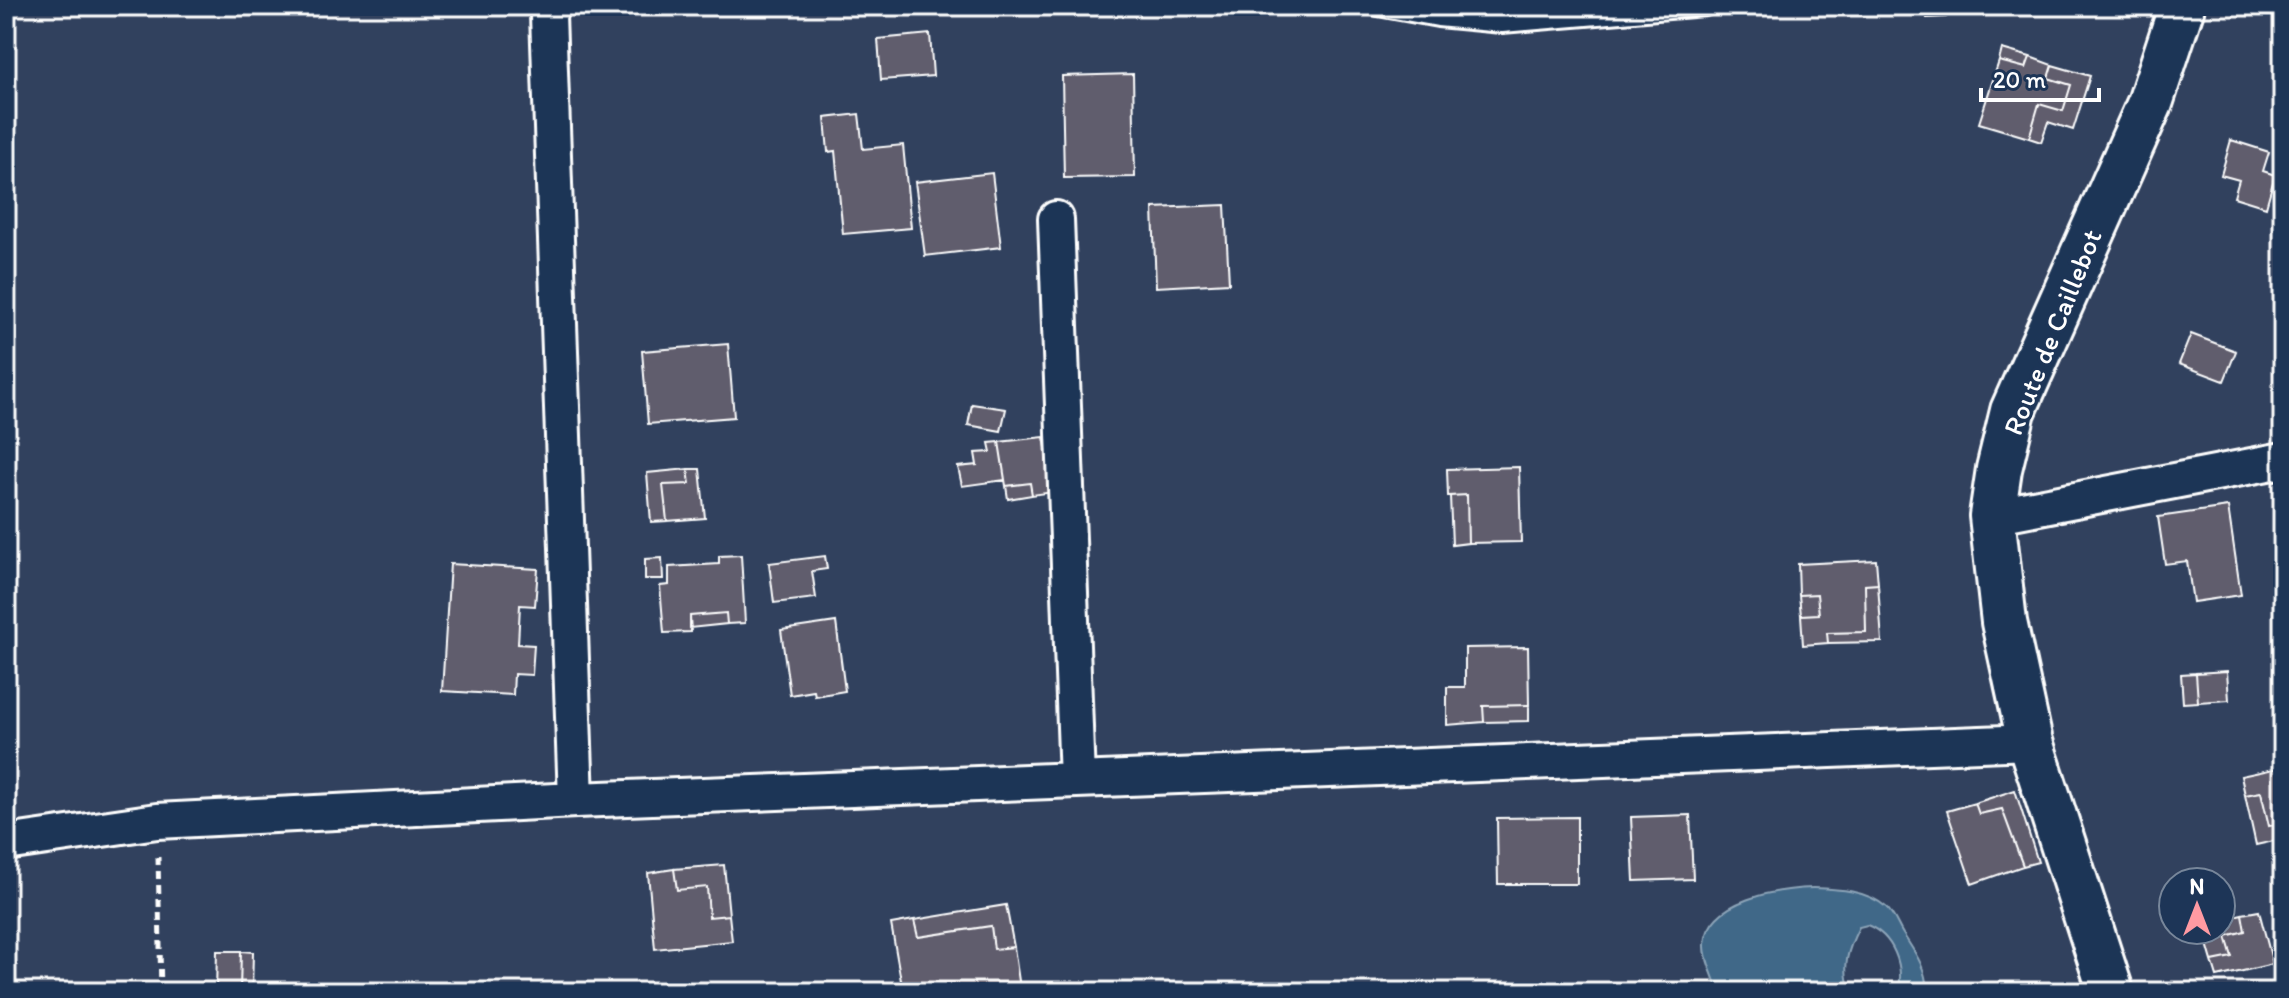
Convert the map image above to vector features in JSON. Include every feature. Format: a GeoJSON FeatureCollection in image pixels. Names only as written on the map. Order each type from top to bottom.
{"type":"FeatureCollection","features":[{"type":"Feature","properties":{"kind":"main road","name":"Route de Caillebot"},"geometry":{"type":"LineString","coordinates":[[2111,992],[2030,742],[2004,622],[1992,516],[2013,411],[2150,103],[2182,6]]}},
{"type":"Feature","properties":{"kind":"street"},"geometry":{"type":"LineString","coordinates":[[552,6],[548,15],[576,800]]}},
{"type":"Feature","properties":{"kind":"street"},"geometry":{"type":"LineString","coordinates":[[1056,219],[1077,780]]}},
{"type":"Feature","properties":{"kind":"street"},"geometry":{"type":"LineString","coordinates":[[1992,516],[2283,460]]}},
{"type":"Feature","properties":{"kind":"street"},"geometry":{"type":"LineString","coordinates":[[6,843],[157,821],[576,800],[2030,742]]}},
{"type":"Feature","properties":{"kind":"lane"},"geometry":{"type":"LineString","coordinates":[[1378,6],[1438,17],[1502,23],[1705,6]]}},
{"type":"Feature","properties":{"kind":"path"},"geometry":{"type":"LineString","coordinates":[[157,821],[161,992]]}},
{"type":"Feature","properties":{"kind":"water"},"geometry":{"type":"Polygon","coordinates":[[[1813,888],[1861,894],[1886,907],[1920,961],[1927,992],[1898,992],[1900,972],[1895,952],[1884,936],[1867,925],[1859,927],[1849,951],[1846,975],[1851,992],[1718,992],[1705,944],[1709,929],[1718,916],[1765,894],[1813,888]]]}},
{"type":"Feature","properties":{"kind":"building"},"geometry":{"type":"Polygon","coordinates":[[[1264,6],[1339,6],[1338,13],[1264,6]]]}},
{"type":"Feature","properties":{"kind":"building"},"geometry":{"type":"Polygon","coordinates":[[[1925,8],[1946,8],[1946,17],[1927,18],[1925,8]]]}},
{"type":"Feature","properties":{"kind":"building"},"geometry":{"type":"Polygon","coordinates":[[[930,34],[933,76],[881,80],[878,39],[930,34]]]}},
{"type":"Feature","properties":{"kind":"building"},"geometry":{"type":"Polygon","coordinates":[[[2002,49],[2030,57],[2026,68],[1999,61],[2002,49]]]}},
{"type":"Feature","properties":{"kind":"building"},"geometry":{"type":"Polygon","coordinates":[[[2030,57],[2052,65],[2048,78],[2071,85],[2063,111],[2039,104],[2029,138],[1979,123],[1999,61],[2026,68],[2030,57]]]}},
{"type":"Feature","properties":{"kind":"building"},"geometry":{"type":"Polygon","coordinates":[[[2052,65],[2090,76],[2073,130],[2048,122],[2041,142],[2029,138],[2039,104],[2063,111],[2071,85],[2048,78],[2052,65]]]}},
{"type":"Feature","properties":{"kind":"building"},"geometry":{"type":"Polygon","coordinates":[[[1133,74],[1135,177],[1064,178],[1062,76],[1133,74]]]}},
{"type":"Feature","properties":{"kind":"building"},"geometry":{"type":"Polygon","coordinates":[[[859,114],[863,149],[903,145],[911,228],[843,234],[835,151],[828,152],[825,118],[859,114]]]}},
{"type":"Feature","properties":{"kind":"building"},"geometry":{"type":"Polygon","coordinates":[[[2231,140],[2269,152],[2263,171],[2275,175],[2266,207],[2234,197],[2239,180],[2221,175],[2231,140]]]}},
{"type":"Feature","properties":{"kind":"building"},"geometry":{"type":"Polygon","coordinates":[[[992,173],[1001,247],[925,256],[915,182],[992,173]]]}},
{"type":"Feature","properties":{"kind":"building"},"geometry":{"type":"Polygon","coordinates":[[[1225,205],[1229,283],[1156,287],[1153,208],[1225,205]]]}},
{"type":"Feature","properties":{"kind":"building"},"geometry":{"type":"Polygon","coordinates":[[[2191,334],[2236,351],[2224,381],[2179,364],[2191,334]]]}},
{"type":"Feature","properties":{"kind":"building"},"geometry":{"type":"Polygon","coordinates":[[[728,344],[734,417],[648,424],[642,351],[728,344]]]}},
{"type":"Feature","properties":{"kind":"building"},"geometry":{"type":"Polygon","coordinates":[[[972,404],[1006,409],[1001,431],[968,425],[972,404]]]}},
{"type":"Feature","properties":{"kind":"building"},"geometry":{"type":"Polygon","coordinates":[[[1044,437],[1054,492],[1032,495],[1030,483],[1006,486],[999,442],[1044,437]]]}},
{"type":"Feature","properties":{"kind":"building"},"geometry":{"type":"Polygon","coordinates":[[[999,442],[1005,480],[962,486],[958,467],[977,465],[975,453],[991,452],[989,443],[999,442]]]}},
{"type":"Feature","properties":{"kind":"building"},"geometry":{"type":"Polygon","coordinates":[[[1519,467],[1521,542],[1468,543],[1467,495],[1448,496],[1447,469],[1519,467]]]}},
{"type":"Feature","properties":{"kind":"building"},"geometry":{"type":"Polygon","coordinates":[[[688,469],[700,469],[705,518],[667,521],[663,485],[690,484],[688,469]]]}},
{"type":"Feature","properties":{"kind":"building"},"geometry":{"type":"Polygon","coordinates":[[[688,469],[690,484],[663,485],[667,521],[651,522],[647,473],[688,469]]]}},
{"type":"Feature","properties":{"kind":"building"},"geometry":{"type":"Polygon","coordinates":[[[1030,483],[1032,495],[1008,499],[1006,486],[1030,483]]]}},
{"type":"Feature","properties":{"kind":"building"},"geometry":{"type":"Polygon","coordinates":[[[1467,495],[1468,543],[1452,545],[1450,496],[1467,495]]]}},
{"type":"Feature","properties":{"kind":"building"},"geometry":{"type":"Polygon","coordinates":[[[2228,507],[2241,595],[2193,602],[2187,561],[2165,564],[2158,517],[2228,507]]]}},
{"type":"Feature","properties":{"kind":"building"},"geometry":{"type":"Polygon","coordinates":[[[741,555],[745,623],[727,624],[726,613],[690,616],[691,632],[664,633],[660,586],[669,585],[669,567],[719,564],[719,556],[741,555]]]}},
{"type":"Feature","properties":{"kind":"building"},"geometry":{"type":"Polygon","coordinates":[[[825,556],[827,569],[812,571],[816,598],[774,603],[769,563],[825,556]]]}},
{"type":"Feature","properties":{"kind":"building"},"geometry":{"type":"Polygon","coordinates":[[[662,558],[663,579],[645,579],[645,559],[662,558]]]}},
{"type":"Feature","properties":{"kind":"building"},"geometry":{"type":"Polygon","coordinates":[[[1876,560],[1878,584],[1865,585],[1866,632],[1827,633],[1828,643],[1803,645],[1801,615],[1819,614],[1817,594],[1799,595],[1798,564],[1876,560]]]}},
{"type":"Feature","properties":{"kind":"building"},"geometry":{"type":"Polygon","coordinates":[[[450,564],[538,569],[535,606],[520,605],[518,644],[534,645],[532,675],[514,674],[513,695],[442,691],[450,564]]]}},
{"type":"Feature","properties":{"kind":"building"},"geometry":{"type":"Polygon","coordinates":[[[1878,584],[1882,642],[1828,643],[1827,633],[1866,632],[1865,585],[1878,584]]]}},
{"type":"Feature","properties":{"kind":"building"},"geometry":{"type":"Polygon","coordinates":[[[1817,594],[1819,614],[1801,615],[1799,595],[1817,594]]]}},
{"type":"Feature","properties":{"kind":"building"},"geometry":{"type":"Polygon","coordinates":[[[726,613],[727,624],[690,628],[690,616],[726,613]]]}},
{"type":"Feature","properties":{"kind":"building"},"geometry":{"type":"Polygon","coordinates":[[[836,622],[845,691],[815,696],[814,691],[790,695],[781,630],[836,622]]]}},
{"type":"Feature","properties":{"kind":"building"},"geometry":{"type":"Polygon","coordinates":[[[1528,647],[1529,705],[1483,706],[1484,722],[1447,725],[1447,687],[1465,687],[1465,648],[1528,647]]]}},
{"type":"Feature","properties":{"kind":"building"},"geometry":{"type":"Polygon","coordinates":[[[2227,671],[2229,700],[2198,702],[2196,673],[2227,671]]]}},
{"type":"Feature","properties":{"kind":"building"},"geometry":{"type":"Polygon","coordinates":[[[2196,673],[2198,702],[2183,703],[2181,674],[2196,673]]]}},
{"type":"Feature","properties":{"kind":"building"},"geometry":{"type":"Polygon","coordinates":[[[1529,705],[1529,721],[1484,722],[1483,706],[1529,705]]]}},
{"type":"Feature","properties":{"kind":"building"},"geometry":{"type":"Polygon","coordinates":[[[2283,767],[2283,823],[2269,826],[2261,792],[2245,795],[2241,776],[2283,767]]]}},
{"type":"Feature","properties":{"kind":"building"},"geometry":{"type":"Polygon","coordinates":[[[2015,790],[2038,862],[2023,866],[2002,809],[1979,814],[1975,803],[2015,790]]]}},
{"type":"Feature","properties":{"kind":"building"},"geometry":{"type":"Polygon","coordinates":[[[2261,792],[2269,826],[2283,823],[2283,839],[2256,845],[2245,795],[2261,792]]]}},
{"type":"Feature","properties":{"kind":"building"},"geometry":{"type":"Polygon","coordinates":[[[1975,803],[1979,814],[2002,809],[2023,866],[1972,884],[1947,811],[1975,803]]]}},
{"type":"Feature","properties":{"kind":"building"},"geometry":{"type":"Polygon","coordinates":[[[1690,815],[1693,879],[1634,881],[1631,817],[1690,815]]]}},
{"type":"Feature","properties":{"kind":"building"},"geometry":{"type":"Polygon","coordinates":[[[1577,817],[1577,884],[1498,884],[1497,818],[1577,817]]]}},
{"type":"Feature","properties":{"kind":"building"},"geometry":{"type":"Polygon","coordinates":[[[724,865],[729,915],[709,917],[707,887],[677,890],[674,869],[724,865]]]}},
{"type":"Feature","properties":{"kind":"building"},"geometry":{"type":"Polygon","coordinates":[[[674,869],[677,890],[707,887],[709,917],[729,915],[732,941],[655,949],[648,873],[674,869]]]}},
{"type":"Feature","properties":{"kind":"building"},"geometry":{"type":"Polygon","coordinates":[[[1006,905],[1014,947],[994,949],[991,926],[918,937],[914,920],[1006,905]]]}},
{"type":"Feature","properties":{"kind":"building"},"geometry":{"type":"Polygon","coordinates":[[[2259,911],[2273,964],[2217,977],[2212,961],[2232,957],[2229,946],[2237,946],[2237,933],[2245,931],[2242,914],[2259,911]]]}},
{"type":"Feature","properties":{"kind":"building"},"geometry":{"type":"Polygon","coordinates":[[[2242,914],[2245,931],[2237,933],[2237,915],[2242,914]]]}},
{"type":"Feature","properties":{"kind":"building"},"geometry":{"type":"Polygon","coordinates":[[[914,920],[918,937],[991,926],[994,949],[1014,947],[1020,988],[995,992],[903,992],[891,924],[914,920]]]}},
{"type":"Feature","properties":{"kind":"building"},"geometry":{"type":"Polygon","coordinates":[[[2208,946],[2229,946],[2232,957],[2212,961],[2208,946]]]}},
{"type":"Feature","properties":{"kind":"building"},"geometry":{"type":"Polygon","coordinates":[[[217,951],[241,951],[240,992],[216,992],[217,951]]]}},
{"type":"Feature","properties":{"kind":"building"},"geometry":{"type":"Polygon","coordinates":[[[241,951],[253,952],[252,992],[240,992],[241,951]]]}}]}
